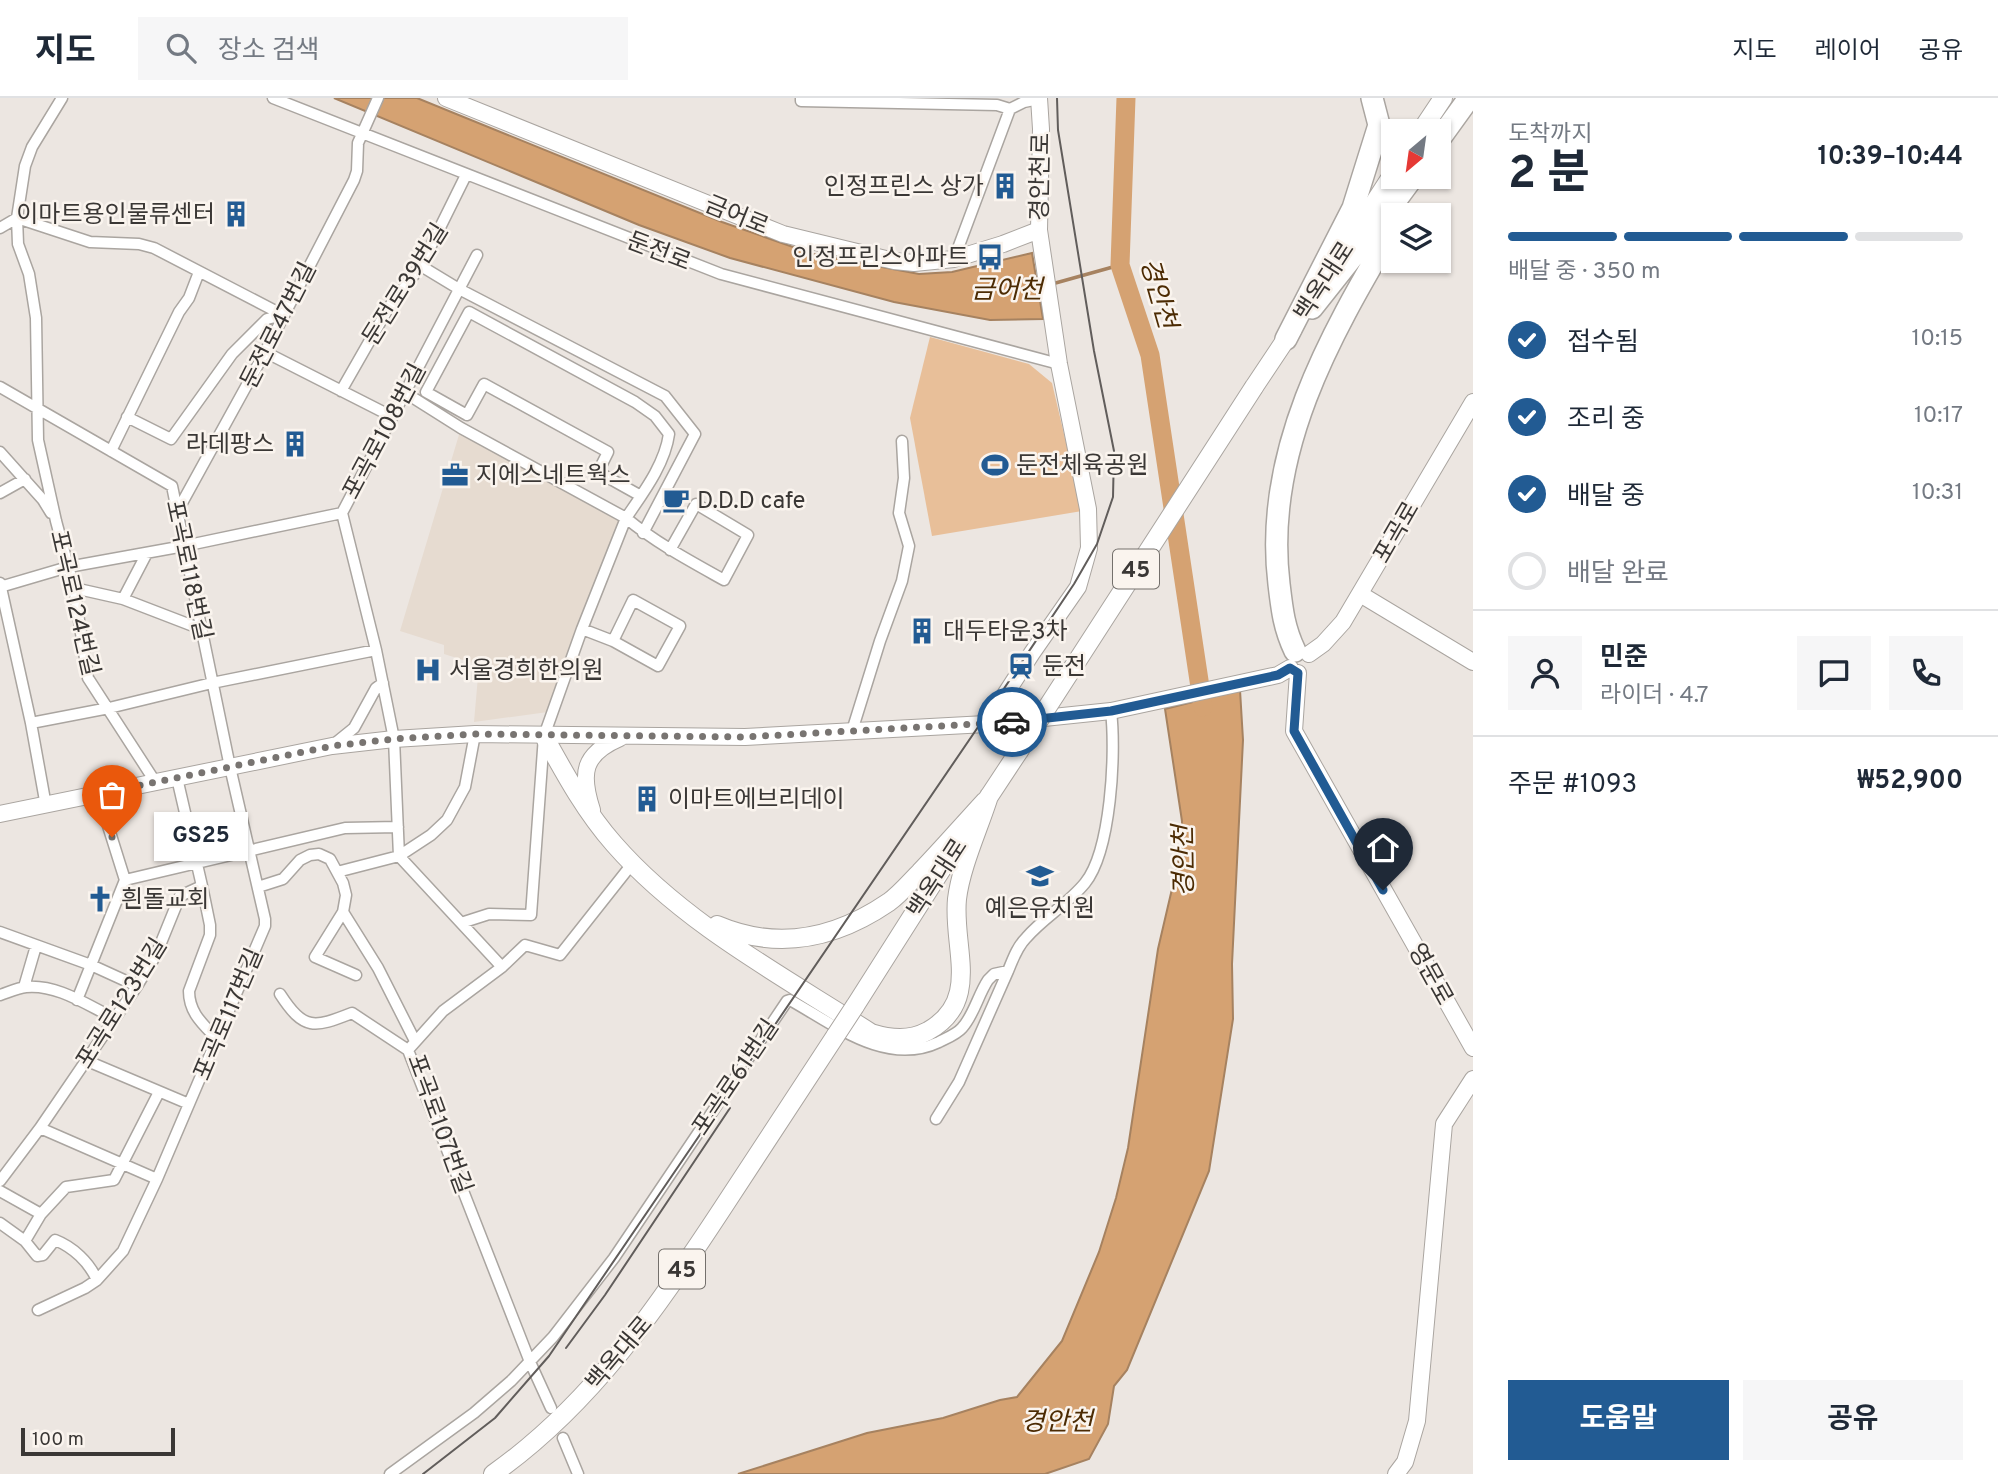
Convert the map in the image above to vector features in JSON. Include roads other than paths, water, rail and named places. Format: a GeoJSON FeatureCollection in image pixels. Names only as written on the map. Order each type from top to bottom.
{"type":"FeatureCollection","features":[{"type":"Feature","properties":{"kind":"highway"},"geometry":{"type":"LineString","coordinates":[[1286,339],[1353,208],[1380,125],[1373,98]]}},
{"type":"Feature","properties":{"kind":"highway"},"geometry":{"type":"LineString","coordinates":[[1451,124],[1469,98]]}},
{"type":"Feature","properties":{"kind":"highway"},"geometry":{"type":"LineString","coordinates":[[1286,339],[1404,189]]}},
{"type":"Feature","properties":{"kind":"highway"},"geometry":{"type":"LineString","coordinates":[[1298,662],[1284,630],[1277,565],[1278,513],[1292,435],[1314,373],[1381,249]]}},
{"type":"Feature","properties":{"kind":"main road"},"geometry":{"type":"LineString","coordinates":[[1429,119],[1443,98]]}},
{"type":"Feature","properties":{"kind":"main road","name":"백옥대로"},"geometry":{"type":"LineString","coordinates":[[493,1474],[535,1442],[600,1379],[668,1292],[1383,189]]}},
{"type":"Feature","properties":{"kind":"main road"},"geometry":{"type":"LineString","coordinates":[[544,736],[571,785],[596,822],[632,864],[687,912],[871,1033],[888,1038],[903,1039],[920,1035],[938,1025],[950,1013],[958,997],[961,982],[957,897],[989,796]]}},
{"type":"Feature","properties":{"kind":"main road"},"geometry":{"type":"LineString","coordinates":[[687,912],[727,929],[757,937],[781,940],[810,938],[833,932],[890,902],[989,796]]}},
{"type":"Feature","properties":{"kind":"street","name":"포곡로124번길"},"geometry":{"type":"LineString","coordinates":[[62,98],[32,147],[24,166],[17,218],[18,244],[29,274],[36,318],[38,440],[74,588],[88,678],[156,783]]}},
{"type":"Feature","properties":{"kind":"street","name":"둔전로"},"geometry":{"type":"LineString","coordinates":[[273,98],[721,274],[1059,364]]}},
{"type":"Feature","properties":{"kind":"street","name":"둔전로47번길"},"geometry":{"type":"LineString","coordinates":[[177,512],[265,352],[354,180],[358,143],[378,98]]}},
{"type":"Feature","properties":{"kind":"street","name":"금어로"},"geometry":{"type":"LineString","coordinates":[[446,98],[783,234],[894,261],[954,259],[1038,230]]}},
{"type":"Feature","properties":{"kind":"street"},"geometry":{"type":"LineString","coordinates":[[801,98],[801,102],[996,102],[1010,109]]}},
{"type":"Feature","properties":{"kind":"street"},"geometry":{"type":"LineString","coordinates":[[954,259],[1010,109],[1039,99]]}},
{"type":"Feature","properties":{"kind":"street","name":"경안천로"},"geometry":{"type":"LineString","coordinates":[[1039,99],[1041,141],[1038,230],[1059,364]]}},
{"type":"Feature","properties":{"kind":"street","name":"둔전로39번길"},"geometry":{"type":"LineString","coordinates":[[341,391],[389,307],[421,266],[466,175]]}},
{"type":"Feature","properties":{"kind":"street"},"geometry":{"type":"LineString","coordinates":[[0,228],[17,218],[90,243],[139,244],[154,248],[283,315]]}},
{"type":"Feature","properties":{"kind":"street","name":"포곡로108번길"},"geometry":{"type":"LineString","coordinates":[[394,739],[376,650],[342,513],[477,255]]}},
{"type":"Feature","properties":{"kind":"street"},"geometry":{"type":"LineString","coordinates":[[421,266],[459,289],[665,396],[695,434],[643,533]]}},
{"type":"Feature","properties":{"kind":"street"},"geometry":{"type":"LineString","coordinates":[[111,451],[199,272]]}},
{"type":"Feature","properties":{"kind":"street"},"geometry":{"type":"LineString","coordinates":[[461,923],[489,914],[531,915],[544,736],[582,629],[626,519],[641,496],[667,449],[669,434],[655,416],[635,402],[469,312],[426,392],[467,415],[484,384],[608,452],[598,472],[641,496]]}},
{"type":"Feature","properties":{"kind":"street"},"geometry":{"type":"LineString","coordinates":[[127,417],[171,439],[232,354],[267,318],[283,315]]}},
{"type":"Feature","properties":{"kind":"street"},"geometry":{"type":"LineString","coordinates":[[265,352],[391,416]]}},
{"type":"Feature","properties":{"kind":"street"},"geometry":{"type":"LineString","coordinates":[[986,724],[1031,653],[1079,587],[1089,548],[1088,509],[1059,364]]}},
{"type":"Feature","properties":{"kind":"street","name":"포곡로118번길"},"geometry":{"type":"LineString","coordinates":[[0,387],[172,486],[230,766]]}},
{"type":"Feature","properties":{"kind":"street"},"geometry":{"type":"LineString","coordinates":[[404,392],[461,428],[626,519],[670,550],[724,580],[748,535],[696,504],[670,550]]}},
{"type":"Feature","properties":{"kind":"street","name":"포곡로"},"geometry":{"type":"LineString","coordinates":[[1119,709],[1278,675],[1323,644],[1343,622],[1473,402]]}},
{"type":"Feature","properties":{"kind":"street"},"geometry":{"type":"LineString","coordinates":[[852,731],[902,581],[907,558],[909,546],[899,513],[904,478],[902,441]]}},
{"type":"Feature","properties":{"kind":"street"},"geometry":{"type":"LineString","coordinates":[[0,452],[43,500],[56,521]]}},
{"type":"Feature","properties":{"kind":"street"},"geometry":{"type":"LineString","coordinates":[[0,493],[25,480]]}},
{"type":"Feature","properties":{"kind":"street"},"geometry":{"type":"LineString","coordinates":[[46,806],[31,723],[0,585],[68,567],[342,513]]}},
{"type":"Feature","properties":{"kind":"street"},"geometry":{"type":"LineString","coordinates":[[123,600],[147,552]]}},
{"type":"Feature","properties":{"kind":"street"},"geometry":{"type":"LineString","coordinates":[[74,588],[123,600],[201,628]]}},
{"type":"Feature","properties":{"kind":"street"},"geometry":{"type":"LineString","coordinates":[[1360,594],[1473,662]]}},
{"type":"Feature","properties":{"kind":"street"},"geometry":{"type":"LineString","coordinates":[[582,629],[612,641],[658,666],[680,626],[634,600],[612,641]]}},
{"type":"Feature","properties":{"kind":"street"},"geometry":{"type":"LineString","coordinates":[[31,723],[376,650]]}},
{"type":"Feature","properties":{"kind":"street","name":"영문로"},"geometry":{"type":"LineString","coordinates":[[1298,662],[1294,731],[1473,1048]]}},
{"type":"Feature","properties":{"kind":"street"},"geometry":{"type":"LineString","coordinates":[[332,746],[354,728],[376,688],[383,683]]}},
{"type":"Feature","properties":{"kind":"street"},"geometry":{"type":"LineString","coordinates":[[0,814],[332,746],[394,739],[475,734],[745,737],[986,724],[1119,709]]}},
{"type":"Feature","properties":{"kind":"street","name":"포곡로61번길"},"geometry":{"type":"LineString","coordinates":[[390,1474],[474,1413],[553,1337],[614,1258],[787,1001],[790,1000],[873,1045],[889,1050],[911,1050],[935,1044],[962,1029],[988,980],[995,974],[1008,971],[1027,936],[1076,893],[1091,874],[1101,845],[1119,709]]}},
{"type":"Feature","properties":{"kind":"street"},"geometry":{"type":"LineString","coordinates":[[337,872],[399,856],[431,835],[452,813],[465,787],[475,734]]}},
{"type":"Feature","properties":{"kind":"street"},"geometry":{"type":"LineString","coordinates":[[596,822],[586,792],[585,775],[590,760],[601,747],[628,735]]}},
{"type":"Feature","properties":{"kind":"street"},"geometry":{"type":"LineString","coordinates":[[394,739],[399,856],[502,967]]}},
{"type":"Feature","properties":{"kind":"street","name":"포곡로117번길"},"geometry":{"type":"LineString","coordinates":[[97,1280],[123,1251],[157,1179],[265,926],[230,766]]}},
{"type":"Feature","properties":{"kind":"street"},"geometry":{"type":"LineString","coordinates":[[177,778],[210,925],[189,992],[189,1001],[197,1018],[217,1039]]}},
{"type":"Feature","properties":{"kind":"street"},"geometry":{"type":"LineString","coordinates":[[77,1000],[125,880],[98,794]]}},
{"type":"Feature","properties":{"kind":"street"},"geometry":{"type":"LineString","coordinates":[[125,880],[345,828],[398,827]]}},
{"type":"Feature","properties":{"kind":"street"},"geometry":{"type":"LineString","coordinates":[[258,887],[283,879],[300,860],[310,855],[320,854],[330,859],[346,895],[343,912],[315,957],[356,975]]}},
{"type":"Feature","properties":{"kind":"street","name":"포곡로107번길"},"geometry":{"type":"LineString","coordinates":[[551,1408],[530,1362],[412,1045],[457,999],[502,967],[525,945],[560,956],[632,864]]}},
{"type":"Feature","properties":{"kind":"street","name":"포곡로123번길"},"geometry":{"type":"LineString","coordinates":[[0,1181],[40,1128],[137,986],[156,955],[180,896],[202,886]]}},
{"type":"Feature","properties":{"kind":"street"},"geometry":{"type":"LineString","coordinates":[[343,912],[377,968],[412,1045]]}},
{"type":"Feature","properties":{"kind":"street"},"geometry":{"type":"LineString","coordinates":[[0,932],[91,965],[137,986]]}},
{"type":"Feature","properties":{"kind":"street"},"geometry":{"type":"LineString","coordinates":[[24,987],[36,946]]}},
{"type":"Feature","properties":{"kind":"street"},"geometry":{"type":"LineString","coordinates":[[936,1119],[959,1082],[1008,971]]}},
{"type":"Feature","properties":{"kind":"street"},"geometry":{"type":"LineString","coordinates":[[0,995],[24,987],[41,987],[77,1000],[114,1018]]}},
{"type":"Feature","properties":{"kind":"street"},"geometry":{"type":"LineString","coordinates":[[280,994],[292,1012],[314,1024],[324,1024],[352,1013],[412,1045]]}},
{"type":"Feature","properties":{"kind":"street"},"geometry":{"type":"LineString","coordinates":[[85,1060],[189,1104]]}},
{"type":"Feature","properties":{"kind":"street"},"geometry":{"type":"LineString","coordinates":[[1396,1474],[1405,1462],[1417,1421],[1444,1124],[1473,1079]]}},
{"type":"Feature","properties":{"kind":"street"},"geometry":{"type":"LineString","coordinates":[[25,1241],[41,1214],[66,1186],[114,1180],[159,1092]]}},
{"type":"Feature","properties":{"kind":"street"},"geometry":{"type":"LineString","coordinates":[[40,1128],[157,1179]]}},
{"type":"Feature","properties":{"kind":"street"},"geometry":{"type":"LineString","coordinates":[[0,1191],[41,1214]]}},
{"type":"Feature","properties":{"kind":"street"},"geometry":{"type":"LineString","coordinates":[[0,1223],[25,1241],[37,1256],[43,1255],[55,1240],[64,1243],[86,1262],[97,1280],[38,1310]]}},
{"type":"Feature","properties":{"kind":"street"},"geometry":{"type":"LineString","coordinates":[[563,1438],[578,1474]]}},
{"type":"Feature","properties":{"kind":"water","name":"금어천"},"geometry":{"type":"Polygon","coordinates":[[[334,98],[417,98],[722,222],[813,254],[919,274],[952,272],[1032,253],[1043,319],[990,320],[894,302],[730,258],[639,225],[334,98]]]}},
{"type":"Feature","properties":{"kind":"water","name":"경안천"},"geometry":{"type":"Polygon","coordinates":[[[1240,690],[1243,740],[1232,964],[1233,1019],[1209,1171],[1127,1370],[1114,1386],[1108,1424],[1089,1459],[1045,1474],[738,1474],[867,1433],[943,1418],[1017,1397],[1062,1341],[1099,1252],[1116,1198],[1128,1148],[1158,949],[1182,846],[1182,821],[1165,709],[1240,690]]]}},
{"type":"Feature","properties":{"kind":"waterway","name":"경안천"},"geometry":{"type":"LineString","coordinates":[[1126,98],[1120,265],[1150,355],[1203,707]]}},
{"type":"Feature","properties":{"kind":"waterway","name":"금어천"},"geometry":{"type":"LineString","coordinates":[[1052,284],[1120,265]]}},
{"type":"Feature","properties":{"kind":"tram line"},"geometry":{"type":"LineString","coordinates":[[423,1474],[495,1418],[549,1356],[991,708],[1074,584],[1097,544],[1113,497],[1114,451],[1094,351],[1058,130],[1057,98]]}},
{"type":"Feature","properties":{"kind":"tram line"},"geometry":{"type":"LineString","coordinates":[[566,1348],[605,1295],[730,1108]]}},
{"type":"Feature","properties":{"kind":"place","name":"인정프린스 상가"},"geometry":{"type":"Point","coordinates":[1005,186]}},
{"type":"Feature","properties":{"kind":"place","name":"이마트용인물류센터"},"geometry":{"type":"Point","coordinates":[236,214]}},
{"type":"Feature","properties":{"kind":"place","name":"인정프린스아파트"},"geometry":{"type":"Point","coordinates":[990,257]}},
{"type":"Feature","properties":{"kind":"place","name":"라데팡스"},"geometry":{"type":"Point","coordinates":[295,444]}},
{"type":"Feature","properties":{"kind":"place","name":"둔전체육공원"},"geometry":{"type":"Point","coordinates":[995,465]}},
{"type":"Feature","properties":{"kind":"place","name":"지에스네트웍스"},"geometry":{"type":"Point","coordinates":[455,475]}},
{"type":"Feature","properties":{"kind":"place","name":"D.D.D cafe"},"geometry":{"type":"Point","coordinates":[676,500]}},
{"type":"Feature","properties":{"kind":"place","name":"대두타운3차"},"geometry":{"type":"Point","coordinates":[922,631]}},
{"type":"Feature","properties":{"kind":"place","name":"둔전"},"geometry":{"type":"Point","coordinates":[1021,666]}},
{"type":"Feature","properties":{"kind":"place","name":"서울경희한의원"},"geometry":{"type":"Point","coordinates":[428,670]}},
{"type":"Feature","properties":{"kind":"place","name":"이마트에브리데이"},"geometry":{"type":"Point","coordinates":[647,799]}},
{"type":"Feature","properties":{"kind":"place","name":"GS25"},"geometry":{"type":"Point","coordinates":[112,837]}},
{"type":"Feature","properties":{"kind":"place","name":"예은유치원"},"geometry":{"type":"Point","coordinates":[1040,876]}},
{"type":"Feature","properties":{"kind":"place","name":"흰돌교회"},"geometry":{"type":"Point","coordinates":[100,899]}}]}
